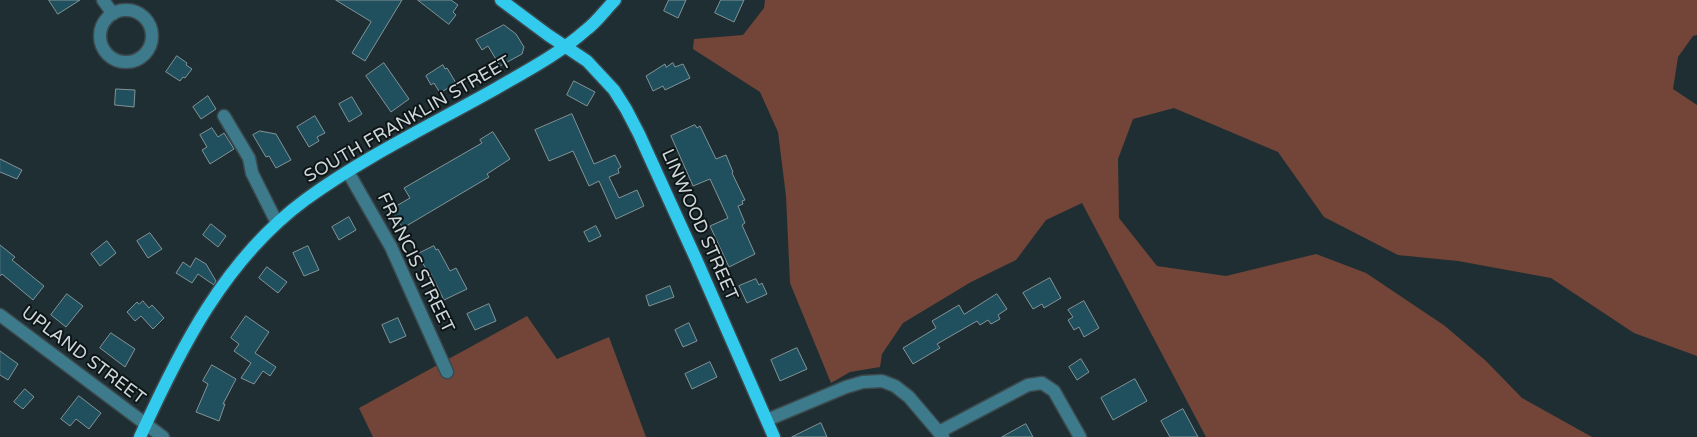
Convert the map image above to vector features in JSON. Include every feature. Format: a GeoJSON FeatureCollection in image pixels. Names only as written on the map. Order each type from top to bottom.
{"type":"FeatureCollection","features":[{"type":"Feature","properties":{"kind":"main road","name":"LINWOOD STREET"},"geometry":{"type":"LineString","coordinates":[[501,0],[587,61],[614,90],[626,108],[640,134],[774,437]]}},
{"type":"Feature","properties":{"kind":"main road","name":"SOUTH FRANKLIN STREET"},"geometry":{"type":"LineString","coordinates":[[143,431],[184,348],[208,306],[227,278],[277,223],[303,202],[348,172],[522,74],[566,47],[588,29],[615,0]]}},
{"type":"Feature","properties":{"kind":"street"},"geometry":{"type":"LineString","coordinates":[[103,0],[112,14]]}},
{"type":"Feature","properties":{"kind":"street"},"geometry":{"type":"LineString","coordinates":[[124,10],[132,10],[146,18],[150,25],[152,41],[144,55],[129,62],[120,61],[105,51],[100,34],[103,25],[112,14],[124,10]]}},
{"type":"Feature","properties":{"kind":"street"},"geometry":{"type":"LineString","coordinates":[[224,116],[248,158],[252,173],[277,223]]}},
{"type":"Feature","properties":{"kind":"street","name":"FRANCIS STREET"},"geometry":{"type":"LineString","coordinates":[[348,172],[391,247],[447,372]]}},
{"type":"Feature","properties":{"kind":"street","name":"UPLAND STREET"},"geometry":{"type":"LineString","coordinates":[[0,315],[143,431],[163,437]]}},
{"type":"Feature","properties":{"kind":"street"},"geometry":{"type":"LineString","coordinates":[[767,420],[846,387],[863,382],[882,381],[895,386],[910,397],[941,435],[1028,385],[1042,383],[1054,392],[1080,437]]}},
{"type":"Feature","properties":{"kind":"shaded area"},"geometry":{"type":"Polygon","coordinates":[[[765,0],[1697,0],[1697,35],[1693,36],[1678,57],[1673,89],[1697,105],[1697,356],[1634,333],[1551,278],[1458,261],[1398,255],[1324,217],[1278,152],[1174,108],[1133,119],[1118,159],[1119,218],[1157,266],[1226,276],[1316,254],[1366,273],[1445,326],[1486,361],[1522,398],[1592,437],[1206,437],[1082,203],[1046,220],[1016,260],[971,282],[903,323],[882,354],[880,367],[850,372],[831,383],[790,283],[786,196],[778,132],[760,92],[693,49],[694,39],[743,35],[764,8],[765,0]]]}},
{"type":"Feature","properties":{"kind":"shaded area"},"geometry":{"type":"Polygon","coordinates":[[[527,316],[557,359],[609,337],[646,437],[373,437],[359,408],[527,316]]]}},
{"type":"Feature","properties":{"kind":"building"},"geometry":{"type":"Polygon","coordinates":[[[49,0],[80,0],[58,14],[49,0]]]}},
{"type":"Feature","properties":{"kind":"building"},"geometry":{"type":"Polygon","coordinates":[[[336,0],[402,0],[365,61],[352,53],[371,22],[336,0]]]}},
{"type":"Feature","properties":{"kind":"building"},"geometry":{"type":"Polygon","coordinates":[[[418,0],[451,0],[458,5],[453,12],[456,15],[449,24],[418,0]]]}},
{"type":"Feature","properties":{"kind":"building"},"geometry":{"type":"Polygon","coordinates":[[[669,0],[686,0],[678,18],[664,11],[669,0]]]}},
{"type":"Feature","properties":{"kind":"building"},"geometry":{"type":"Polygon","coordinates":[[[721,0],[744,0],[734,22],[715,13],[721,0]]]}},
{"type":"Feature","properties":{"kind":"building"},"geometry":{"type":"Polygon","coordinates":[[[504,25],[516,34],[524,47],[522,54],[500,66],[488,46],[482,50],[476,40],[504,25]]]}},
{"type":"Feature","properties":{"kind":"building"},"geometry":{"type":"Polygon","coordinates":[[[177,56],[192,69],[180,81],[166,72],[177,56]]]}},
{"type":"Feature","properties":{"kind":"building"},"geometry":{"type":"Polygon","coordinates":[[[384,63],[409,99],[391,112],[366,76],[384,63]]]}},
{"type":"Feature","properties":{"kind":"building"},"geometry":{"type":"Polygon","coordinates":[[[673,63],[675,67],[683,64],[690,78],[665,90],[663,86],[653,91],[646,76],[665,64],[666,67],[673,63]]]}},
{"type":"Feature","properties":{"kind":"building"},"geometry":{"type":"Polygon","coordinates":[[[443,65],[456,83],[440,93],[434,83],[431,85],[426,76],[443,65]]]}},
{"type":"Feature","properties":{"kind":"building"},"geometry":{"type":"Polygon","coordinates":[[[574,81],[595,92],[587,106],[567,95],[574,81]]]}},
{"type":"Feature","properties":{"kind":"building"},"geometry":{"type":"Polygon","coordinates":[[[116,89],[135,90],[134,107],[115,105],[116,89]]]}},
{"type":"Feature","properties":{"kind":"building"},"geometry":{"type":"Polygon","coordinates":[[[208,96],[216,109],[201,119],[193,107],[208,96]]]}},
{"type":"Feature","properties":{"kind":"building"},"geometry":{"type":"Polygon","coordinates":[[[352,97],[362,114],[349,122],[339,104],[352,97]]]}},
{"type":"Feature","properties":{"kind":"building"},"geometry":{"type":"Polygon","coordinates":[[[572,114],[594,164],[615,155],[621,167],[618,169],[619,173],[609,177],[619,198],[637,190],[644,206],[616,219],[599,181],[589,186],[573,151],[549,161],[535,130],[572,114]]]}},
{"type":"Feature","properties":{"kind":"building"},"geometry":{"type":"Polygon","coordinates":[[[315,116],[325,133],[317,137],[319,141],[309,147],[297,127],[315,116]]]}},
{"type":"Feature","properties":{"kind":"building"},"geometry":{"type":"Polygon","coordinates":[[[695,125],[697,128],[700,126],[716,159],[726,155],[745,200],[742,201],[743,204],[738,206],[745,223],[742,225],[755,254],[729,267],[710,226],[728,218],[710,179],[693,186],[671,136],[695,125]]]}},
{"type":"Feature","properties":{"kind":"building"},"geometry":{"type":"Polygon","coordinates":[[[212,128],[218,137],[224,133],[234,149],[210,164],[202,150],[207,147],[200,135],[212,128]]]}},
{"type":"Feature","properties":{"kind":"building"},"geometry":{"type":"Polygon","coordinates":[[[260,131],[276,134],[291,160],[276,168],[269,156],[266,157],[253,135],[260,131]]]}},
{"type":"Feature","properties":{"kind":"building"},"geometry":{"type":"Polygon","coordinates":[[[493,132],[510,159],[487,174],[489,177],[403,228],[391,209],[410,198],[404,188],[482,143],[480,140],[493,132]]]}},
{"type":"Feature","properties":{"kind":"building"},"geometry":{"type":"Polygon","coordinates":[[[0,159],[22,170],[17,179],[0,172],[0,159]]]}},
{"type":"Feature","properties":{"kind":"building"},"geometry":{"type":"Polygon","coordinates":[[[349,217],[356,230],[339,240],[332,227],[349,217]]]}},
{"type":"Feature","properties":{"kind":"building"},"geometry":{"type":"Polygon","coordinates":[[[211,224],[226,236],[218,247],[203,235],[211,224]]]}},
{"type":"Feature","properties":{"kind":"building"},"geometry":{"type":"Polygon","coordinates":[[[596,226],[601,236],[589,242],[584,232],[596,226]]]}},
{"type":"Feature","properties":{"kind":"building"},"geometry":{"type":"Polygon","coordinates":[[[150,233],[162,249],[148,258],[137,241],[150,233]]]}},
{"type":"Feature","properties":{"kind":"building"},"geometry":{"type":"Polygon","coordinates":[[[107,241],[116,253],[100,266],[91,254],[107,241]]]}},
{"type":"Feature","properties":{"kind":"building"},"geometry":{"type":"Polygon","coordinates":[[[0,245],[15,257],[12,260],[44,286],[33,300],[2,274],[0,276],[0,245]]]}},
{"type":"Feature","properties":{"kind":"building"},"geometry":{"type":"Polygon","coordinates":[[[308,246],[319,270],[304,276],[293,253],[308,246]]]}},
{"type":"Feature","properties":{"kind":"building"},"geometry":{"type":"Polygon","coordinates":[[[434,246],[436,250],[438,249],[450,271],[456,268],[467,289],[444,300],[429,270],[427,271],[418,254],[434,246]]]}},
{"type":"Feature","properties":{"kind":"building"},"geometry":{"type":"Polygon","coordinates":[[[196,258],[206,264],[216,281],[214,285],[198,274],[192,283],[176,273],[183,262],[190,267],[196,258]]]}},
{"type":"Feature","properties":{"kind":"building"},"geometry":{"type":"Polygon","coordinates":[[[267,267],[287,282],[278,293],[259,278],[267,267]]]}},
{"type":"Feature","properties":{"kind":"building"},"geometry":{"type":"Polygon","coordinates":[[[1050,278],[1061,298],[1044,308],[1042,304],[1033,309],[1023,293],[1050,278]]]}},
{"type":"Feature","properties":{"kind":"building"},"geometry":{"type":"Polygon","coordinates":[[[756,279],[759,285],[762,283],[767,294],[747,303],[739,286],[756,279]]]}},
{"type":"Feature","properties":{"kind":"building"},"geometry":{"type":"Polygon","coordinates":[[[670,286],[674,297],[649,306],[646,296],[670,286]]]}},
{"type":"Feature","properties":{"kind":"building"},"geometry":{"type":"Polygon","coordinates":[[[67,294],[83,306],[66,327],[51,315],[67,294]]]}},
{"type":"Feature","properties":{"kind":"building"},"geometry":{"type":"Polygon","coordinates":[[[997,294],[1007,309],[998,315],[1000,319],[991,324],[988,320],[980,325],[977,321],[937,344],[940,348],[913,364],[903,348],[936,328],[932,321],[959,305],[964,314],[997,294]]]}},
{"type":"Feature","properties":{"kind":"building"},"geometry":{"type":"Polygon","coordinates":[[[143,301],[149,308],[152,305],[164,318],[153,329],[141,316],[135,321],[127,312],[137,302],[139,304],[143,301]]]}},
{"type":"Feature","properties":{"kind":"building"},"geometry":{"type":"Polygon","coordinates":[[[1084,301],[1099,328],[1084,337],[1079,327],[1074,330],[1068,320],[1073,317],[1068,310],[1084,301]]]}},
{"type":"Feature","properties":{"kind":"building"},"geometry":{"type":"Polygon","coordinates":[[[489,304],[496,321],[475,330],[467,314],[489,304]]]}},
{"type":"Feature","properties":{"kind":"building"},"geometry":{"type":"Polygon","coordinates":[[[246,316],[269,332],[255,353],[276,367],[270,376],[263,371],[254,384],[241,378],[251,363],[234,351],[239,344],[231,338],[246,316]]]}},
{"type":"Feature","properties":{"kind":"building"},"geometry":{"type":"Polygon","coordinates":[[[398,318],[406,336],[390,343],[382,325],[398,318]]]}},
{"type":"Feature","properties":{"kind":"building"},"geometry":{"type":"Polygon","coordinates":[[[689,323],[697,341],[683,347],[675,330],[689,323]]]}},
{"type":"Feature","properties":{"kind":"building"},"geometry":{"type":"Polygon","coordinates":[[[111,333],[135,349],[125,367],[100,348],[111,333]]]}},
{"type":"Feature","properties":{"kind":"building"},"geometry":{"type":"Polygon","coordinates":[[[797,348],[807,369],[780,381],[771,360],[797,348]]]}},
{"type":"Feature","properties":{"kind":"building"},"geometry":{"type":"Polygon","coordinates":[[[0,351],[18,364],[8,380],[0,375],[0,351]]]}},
{"type":"Feature","properties":{"kind":"building"},"geometry":{"type":"Polygon","coordinates":[[[1081,359],[1089,372],[1077,380],[1069,367],[1081,359]]]}},
{"type":"Feature","properties":{"kind":"building"},"geometry":{"type":"Polygon","coordinates":[[[710,362],[717,377],[692,389],[685,374],[710,362]]]}},
{"type":"Feature","properties":{"kind":"building"},"geometry":{"type":"Polygon","coordinates":[[[212,365],[236,379],[223,404],[225,404],[219,421],[196,412],[208,384],[203,381],[212,365]]]}},
{"type":"Feature","properties":{"kind":"building"},"geometry":{"type":"Polygon","coordinates":[[[1135,379],[1147,401],[1113,420],[1101,398],[1135,379]]]}},
{"type":"Feature","properties":{"kind":"building"},"geometry":{"type":"Polygon","coordinates":[[[25,389],[34,397],[23,409],[14,402],[25,389]]]}},
{"type":"Feature","properties":{"kind":"building"},"geometry":{"type":"Polygon","coordinates":[[[79,396],[101,413],[89,429],[76,419],[70,426],[61,419],[79,396]]]}},
{"type":"Feature","properties":{"kind":"building"},"geometry":{"type":"Polygon","coordinates":[[[1183,409],[1198,437],[1170,437],[1161,421],[1183,409]]]}},
{"type":"Feature","properties":{"kind":"building"},"geometry":{"type":"Polygon","coordinates":[[[821,423],[827,437],[792,437],[821,423]]]}},
{"type":"Feature","properties":{"kind":"building"},"geometry":{"type":"Polygon","coordinates":[[[1026,424],[1033,437],[1002,437],[1026,424]]]}}]}
